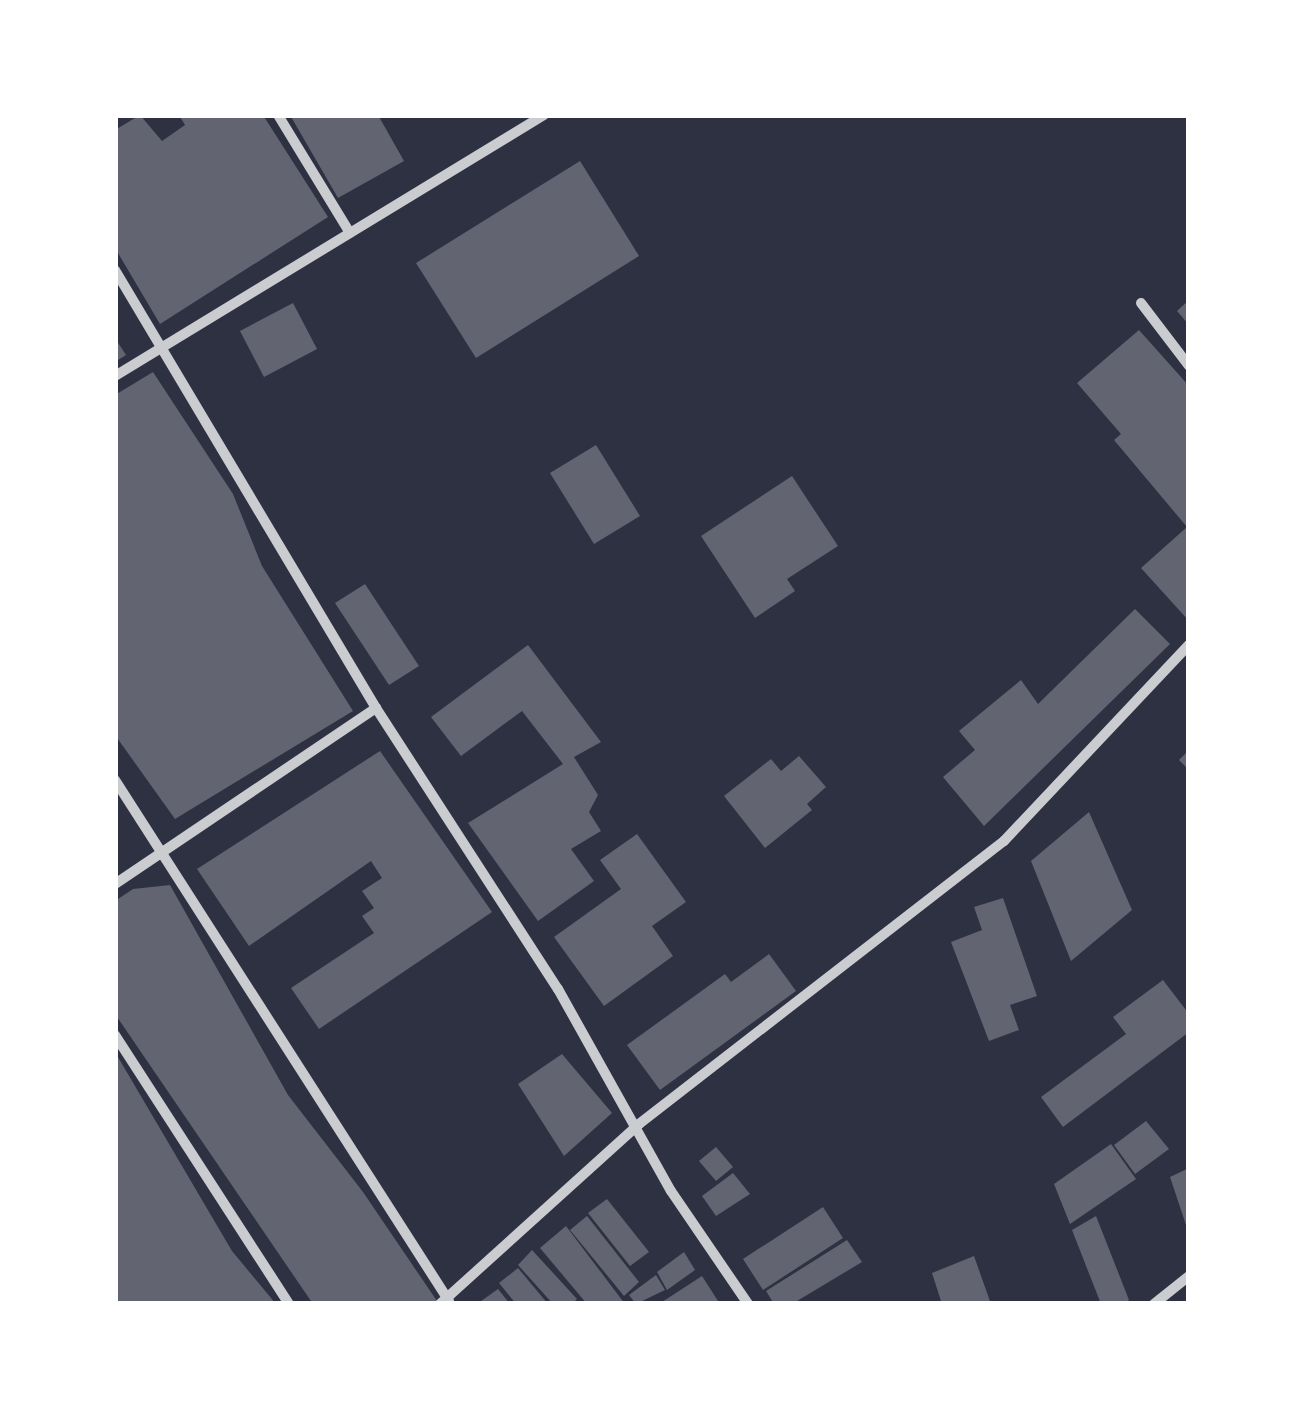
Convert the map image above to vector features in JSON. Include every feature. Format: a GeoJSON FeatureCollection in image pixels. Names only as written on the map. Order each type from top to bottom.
{"type":"FeatureCollection","features":[{"type":"Feature","properties":{"kind":"street"},"geometry":{"type":"LineString","coordinates":[[278,115],[350,233]]}},
{"type":"Feature","properties":{"kind":"street"},"geometry":{"type":"LineString","coordinates":[[115,376],[544,115]]}},
{"type":"Feature","properties":{"kind":"street"},"geometry":{"type":"LineString","coordinates":[[115,270],[164,346],[376,708],[639,1124],[671,1191],[748,1304]]}},
{"type":"Feature","properties":{"kind":"street"},"geometry":{"type":"LineString","coordinates":[[1141,303],[1189,366]]}},
{"type":"Feature","properties":{"kind":"street"},"geometry":{"type":"LineString","coordinates":[[115,780],[165,852],[446,1302],[639,1124],[1004,841],[1189,644]]}},
{"type":"Feature","properties":{"kind":"street"},"geometry":{"type":"LineString","coordinates":[[115,884],[376,708]]}},
{"type":"Feature","properties":{"kind":"street"},"geometry":{"type":"LineString","coordinates":[[115,1035],[289,1304]]}},
{"type":"Feature","properties":{"kind":"street"},"geometry":{"type":"LineString","coordinates":[[1154,1304],[1189,1276]]}},
{"type":"Feature","properties":{"kind":"building"},"geometry":{"type":"Polygon","coordinates":[[[140,115],[162,141],[185,125],[179,115],[263,115],[328,217],[160,324],[115,248],[115,130],[140,115]]]}},
{"type":"Feature","properties":{"kind":"building"},"geometry":{"type":"Polygon","coordinates":[[[290,115],[378,115],[404,161],[338,198],[290,115]]]}},
{"type":"Feature","properties":{"kind":"building"},"geometry":{"type":"Polygon","coordinates":[[[580,161],[639,256],[476,358],[416,263],[580,161]]]}},
{"type":"Feature","properties":{"kind":"building"},"geometry":{"type":"Polygon","coordinates":[[[1189,300],[1189,325],[1177,311],[1189,300]]]}},
{"type":"Feature","properties":{"kind":"building"},"geometry":{"type":"Polygon","coordinates":[[[293,303],[317,349],[264,377],[240,331],[293,303]]]}},
{"type":"Feature","properties":{"kind":"building"},"geometry":{"type":"Polygon","coordinates":[[[1139,330],[1189,386],[1189,621],[1141,568],[1187,527],[1114,440],[1121,434],[1077,383],[1139,330]]]}},
{"type":"Feature","properties":{"kind":"building"},"geometry":{"type":"Polygon","coordinates":[[[115,338],[126,355],[115,362],[115,338]]]}},
{"type":"Feature","properties":{"kind":"building"},"geometry":{"type":"Polygon","coordinates":[[[153,372],[233,494],[262,566],[353,711],[175,819],[115,735],[115,395],[153,372]]]}},
{"type":"Feature","properties":{"kind":"building"},"geometry":{"type":"Polygon","coordinates":[[[596,445],[640,516],[594,544],[550,473],[596,445]]]}},
{"type":"Feature","properties":{"kind":"building"},"geometry":{"type":"Polygon","coordinates":[[[792,476],[838,546],[787,579],[795,591],[755,618],[701,536],[792,476]]]}},
{"type":"Feature","properties":{"kind":"building"},"geometry":{"type":"Polygon","coordinates":[[[365,584],[419,666],[389,685],[335,603],[365,584]]]}},
{"type":"Feature","properties":{"kind":"building"},"geometry":{"type":"Polygon","coordinates":[[[1135,609],[1170,644],[984,826],[943,777],[975,750],[959,731],[1021,680],[1038,704],[1135,609]]]}},
{"type":"Feature","properties":{"kind":"building"},"geometry":{"type":"Polygon","coordinates":[[[528,645],[601,742],[574,757],[598,795],[589,812],[601,831],[571,849],[594,881],[538,921],[468,823],[563,764],[522,711],[461,756],[431,717],[528,645]]]}},
{"type":"Feature","properties":{"kind":"building"},"geometry":{"type":"Polygon","coordinates":[[[1189,750],[1189,770],[1179,760],[1189,750]]]}},
{"type":"Feature","properties":{"kind":"building"},"geometry":{"type":"Polygon","coordinates":[[[380,751],[492,912],[319,1029],[291,988],[374,933],[362,916],[374,908],[362,891],[382,878],[371,861],[249,946],[197,869],[380,751]]]}},
{"type":"Feature","properties":{"kind":"building"},"geometry":{"type":"Polygon","coordinates":[[[799,756],[826,787],[807,804],[812,810],[765,848],[724,796],[771,759],[781,771],[799,756]]]}},
{"type":"Feature","properties":{"kind":"building"},"geometry":{"type":"Polygon","coordinates":[[[1089,812],[1132,910],[1071,961],[1031,861],[1089,812]]]}},
{"type":"Feature","properties":{"kind":"building"},"geometry":{"type":"Polygon","coordinates":[[[637,834],[686,902],[652,926],[673,956],[604,1006],[554,937],[621,889],[600,860],[637,834]]]}},
{"type":"Feature","properties":{"kind":"building"},"geometry":{"type":"Polygon","coordinates":[[[170,885],[288,1095],[363,1192],[437,1301],[313,1304],[115,1014],[115,901],[133,889],[170,885]]]}},
{"type":"Feature","properties":{"kind":"building"},"geometry":{"type":"Polygon","coordinates":[[[1003,898],[1037,996],[1010,1005],[1019,1030],[989,1041],[951,942],[982,930],[974,907],[1003,898]]]}},
{"type":"Feature","properties":{"kind":"building"},"geometry":{"type":"Polygon","coordinates":[[[769,954],[796,991],[660,1090],[627,1045],[725,974],[731,982],[769,954]]]}},
{"type":"Feature","properties":{"kind":"building"},"geometry":{"type":"Polygon","coordinates":[[[1163,980],[1189,1014],[1189,1032],[1063,1127],[1041,1097],[1126,1034],[1113,1017],[1163,980]]]}},
{"type":"Feature","properties":{"kind":"building"},"geometry":{"type":"Polygon","coordinates":[[[115,1052],[232,1251],[276,1304],[115,1304],[115,1052]]]}},
{"type":"Feature","properties":{"kind":"building"},"geometry":{"type":"Polygon","coordinates":[[[562,1054],[612,1113],[564,1156],[518,1084],[562,1054]]]}},
{"type":"Feature","properties":{"kind":"building"},"geometry":{"type":"Polygon","coordinates":[[[1146,1121],[1169,1149],[1135,1174],[1114,1145],[1146,1121]]]}},
{"type":"Feature","properties":{"kind":"building"},"geometry":{"type":"Polygon","coordinates":[[[1111,1144],[1136,1179],[1070,1224],[1054,1184],[1111,1144]]]}},
{"type":"Feature","properties":{"kind":"building"},"geometry":{"type":"Polygon","coordinates":[[[716,1147],[733,1167],[716,1181],[699,1161],[716,1147]]]}},
{"type":"Feature","properties":{"kind":"building"},"geometry":{"type":"Polygon","coordinates":[[[1189,1168],[1189,1231],[1188,1231],[1170,1177],[1189,1168]]]}},
{"type":"Feature","properties":{"kind":"building"},"geometry":{"type":"Polygon","coordinates":[[[733,1173],[750,1194],[716,1216],[702,1196],[733,1173]]]}},
{"type":"Feature","properties":{"kind":"building"},"geometry":{"type":"Polygon","coordinates":[[[607,1199],[649,1252],[630,1266],[588,1213],[607,1199]]]}},
{"type":"Feature","properties":{"kind":"building"},"geometry":{"type":"Polygon","coordinates":[[[823,1207],[843,1238],[763,1290],[743,1259],[823,1207]]]}},
{"type":"Feature","properties":{"kind":"building"},"geometry":{"type":"Polygon","coordinates":[[[587,1216],[639,1282],[624,1296],[570,1230],[587,1216]]]}},
{"type":"Feature","properties":{"kind":"building"},"geometry":{"type":"Polygon","coordinates":[[[1096,1216],[1129,1300],[1123,1304],[1101,1304],[1072,1230],[1096,1216]]]}},
{"type":"Feature","properties":{"kind":"building"},"geometry":{"type":"Polygon","coordinates":[[[566,1226],[625,1304],[587,1304],[540,1248],[566,1226]]]}},
{"type":"Feature","properties":{"kind":"building"},"geometry":{"type":"Polygon","coordinates":[[[847,1240],[862,1262],[792,1304],[774,1304],[766,1291],[847,1240]]]}},
{"type":"Feature","properties":{"kind":"building"},"geometry":{"type":"Polygon","coordinates":[[[532,1250],[577,1299],[572,1304],[553,1304],[518,1265],[532,1250]]]}},
{"type":"Feature","properties":{"kind":"building"},"geometry":{"type":"Polygon","coordinates":[[[684,1252],[695,1270],[667,1290],[657,1272],[684,1252]]]}},
{"type":"Feature","properties":{"kind":"building"},"geometry":{"type":"Polygon","coordinates":[[[974,1256],[991,1304],[942,1304],[932,1273],[974,1256]]]}},
{"type":"Feature","properties":{"kind":"building"},"geometry":{"type":"Polygon","coordinates":[[[518,1268],[548,1304],[516,1304],[499,1283],[518,1268]]]}},
{"type":"Feature","properties":{"kind":"building"},"geometry":{"type":"Polygon","coordinates":[[[656,1275],[665,1290],[636,1304],[629,1295],[656,1275]]]}},
{"type":"Feature","properties":{"kind":"building"},"geometry":{"type":"Polygon","coordinates":[[[702,1276],[718,1301],[659,1304],[702,1276]]]}},
{"type":"Feature","properties":{"kind":"building"},"geometry":{"type":"Polygon","coordinates":[[[498,1289],[510,1304],[477,1304],[498,1289]]]}}]}
